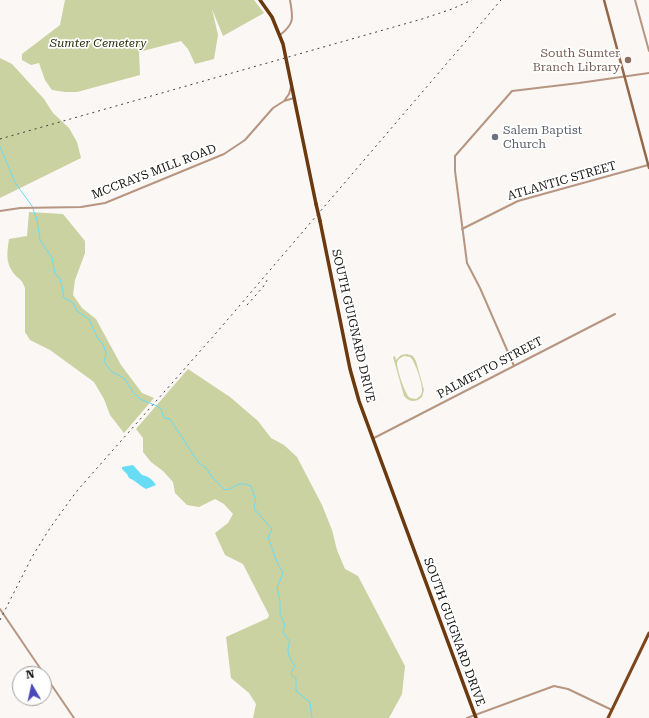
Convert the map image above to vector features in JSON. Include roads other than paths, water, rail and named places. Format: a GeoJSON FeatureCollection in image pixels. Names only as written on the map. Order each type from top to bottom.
{"type":"FeatureCollection","features":[{"type":"Feature","properties":{"kind":"highway","name":"SOUTH GUIGNARD DRIVE"},"geometry":{"type":"LineString","coordinates":[[260,0],[272,17],[280,35],[292,86],[350,369],[359,401],[475,716]]}},
{"type":"Feature","properties":{"kind":"main road"},"geometry":{"type":"LineString","coordinates":[[604,0],[649,167]]}},
{"type":"Feature","properties":{"kind":"main road"},"geometry":{"type":"LineString","coordinates":[[608,718],[649,633]]}},
{"type":"Feature","properties":{"kind":"street"},"geometry":{"type":"LineString","coordinates":[[280,35],[288,28],[292,21],[290,0]]}},
{"type":"Feature","properties":{"kind":"street"},"geometry":{"type":"LineString","coordinates":[[635,0],[649,51]]}},
{"type":"Feature","properties":{"kind":"street"},"geometry":{"type":"LineString","coordinates":[[514,366],[484,298],[466,263],[454,165],[456,155],[512,91],[649,73]]}},
{"type":"Feature","properties":{"kind":"street"},"geometry":{"type":"LineString","coordinates":[[284,101],[292,86]]}},
{"type":"Feature","properties":{"kind":"street","name":"MCCRAYS MILL ROAD"},"geometry":{"type":"LineString","coordinates":[[0,211],[26,208],[81,207],[97,205],[213,160],[230,151],[245,140],[270,111],[284,101],[294,98]]}},
{"type":"Feature","properties":{"kind":"street","name":"ATLANTIC STREET"},"geometry":{"type":"LineString","coordinates":[[462,229],[518,201],[649,167]]}},
{"type":"Feature","properties":{"kind":"street","name":"PALMETTO STREET"},"geometry":{"type":"LineString","coordinates":[[372,439],[615,314]]}},
{"type":"Feature","properties":{"kind":"street"},"geometry":{"type":"LineString","coordinates":[[0,609],[39,666]]}},
{"type":"Feature","properties":{"kind":"street"},"geometry":{"type":"LineString","coordinates":[[52,686],[74,718]]}},
{"type":"Feature","properties":{"kind":"street"},"geometry":{"type":"LineString","coordinates":[[467,718],[554,686],[568,689],[612,710]]}},
{"type":"Feature","properties":{"kind":"water"},"geometry":{"type":"Polygon","coordinates":[[[133,465],[142,475],[150,478],[156,485],[146,489],[129,478],[122,467],[133,465]]]}},
{"type":"Feature","properties":{"kind":"waterway"},"geometry":{"type":"LineString","coordinates":[[0,147],[16,184],[32,206],[37,220],[40,240],[52,258],[55,274],[60,278],[63,297],[73,303],[77,311],[89,319],[98,339],[103,344],[106,353],[104,362],[112,372],[124,378],[133,392],[140,399],[161,409],[164,418],[170,419],[198,462],[207,469],[212,477],[225,490],[239,484],[251,486],[256,501],[254,506],[255,510],[272,529],[268,537],[277,562],[283,573],[277,588],[280,601],[280,614],[285,625],[283,632],[290,642],[288,652],[295,666],[291,675],[296,678],[296,691],[310,702],[312,718]]}},
{"type":"Feature","properties":{"kind":"railway"},"geometry":{"type":"LineString","coordinates":[[0,139],[422,19],[452,9],[472,0]]}},
{"type":"Feature","properties":{"kind":"railway"},"geometry":{"type":"LineString","coordinates":[[0,620],[32,557],[50,528],[76,492],[217,332],[501,0]]}},
{"type":"Feature","properties":{"kind":"railway"},"geometry":{"type":"LineString","coordinates":[[247,305],[263,287],[269,277]]}},
{"type":"Feature","properties":{"kind":"place","name":"South Sumter Branch Library"},"geometry":{"type":"Point","coordinates":[628,60]}},
{"type":"Feature","properties":{"kind":"place","name":"Salem Baptist Church"},"geometry":{"type":"Point","coordinates":[495,137]}},
{"type":"Feature","properties":{"kind":"park label","name":"Sumter Cemetery"},"geometry":{"type":"Point","coordinates":[98,43]}}]}
